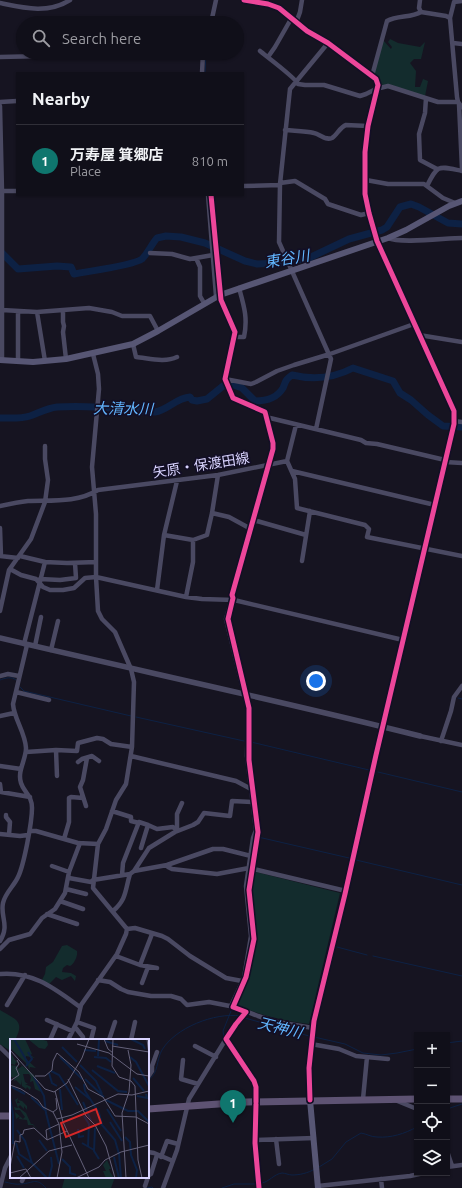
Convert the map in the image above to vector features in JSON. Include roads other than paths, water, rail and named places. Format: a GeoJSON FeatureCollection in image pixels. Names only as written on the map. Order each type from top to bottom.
{"type":"FeatureCollection","features":[{"type":"Feature","properties":{"kind":"main road"},"geometry":{"type":"LineString","coordinates":[[1,360],[45,361],[66,359],[133,344],[158,331],[216,296],[292,271],[376,238],[388,238],[406,230],[455,203],[462,201]]}},
{"type":"Feature","properties":{"kind":"main road"},"geometry":{"type":"LineString","coordinates":[[149,1109],[310,1100],[414,1099]]}},
{"type":"Feature","properties":{"kind":"main road"},"geometry":{"type":"LineString","coordinates":[[450,1099],[462,1099]]}},
{"type":"Feature","properties":{"kind":"main road"},"geometry":{"type":"LineString","coordinates":[[310,1100],[318,1187]]}},
{"type":"Feature","properties":{"kind":"street"},"geometry":{"type":"LineString","coordinates":[[0,10],[3,4],[40,9],[56,7],[70,0]]}},
{"type":"Feature","properties":{"kind":"street"},"geometry":{"type":"LineString","coordinates":[[213,16],[216,0]]}},
{"type":"Feature","properties":{"kind":"street"},"geometry":{"type":"LineString","coordinates":[[245,0],[276,7],[328,43],[372,76],[377,82],[368,126],[365,152],[365,194],[369,213],[376,238],[454,411],[454,422],[382,726],[346,891],[313,1029],[309,1068],[310,1100]]}},
{"type":"Feature","properties":{"kind":"street"},"geometry":{"type":"LineString","coordinates":[[296,22],[300,12],[302,0]]}},
{"type":"Feature","properties":{"kind":"street"},"geometry":{"type":"LineString","coordinates":[[420,0],[419,8],[421,12]]}},
{"type":"Feature","properties":{"kind":"street"},"geometry":{"type":"LineString","coordinates":[[427,186],[435,170],[437,169],[444,167],[462,170],[460,104],[450,18],[454,1],[462,1]]}},
{"type":"Feature","properties":{"kind":"street"},"geometry":{"type":"LineString","coordinates":[[372,76],[387,21],[421,12],[450,18]]}},
{"type":"Feature","properties":{"kind":"street"},"geometry":{"type":"LineString","coordinates":[[268,57],[292,19]]}},
{"type":"Feature","properties":{"kind":"street"},"geometry":{"type":"LineString","coordinates":[[316,429],[331,359],[279,242],[280,184],[290,89],[328,43]]}},
{"type":"Feature","properties":{"kind":"street"},"geometry":{"type":"LineString","coordinates":[[453,43],[462,44]]}},
{"type":"Feature","properties":{"kind":"street"},"geometry":{"type":"LineString","coordinates":[[260,51],[282,70],[297,80],[298,84],[324,84],[360,96],[376,89],[388,86],[441,102],[460,104]]}},
{"type":"Feature","properties":{"kind":"street"},"geometry":{"type":"LineString","coordinates":[[0,57],[16,57]]}},
{"type":"Feature","properties":{"kind":"street"},"geometry":{"type":"LineString","coordinates":[[202,72],[203,60]]}},
{"type":"Feature","properties":{"kind":"street"},"geometry":{"type":"LineString","coordinates":[[426,98],[425,113],[419,134],[420,160],[437,169]]}},
{"type":"Feature","properties":{"kind":"street"},"geometry":{"type":"LineString","coordinates":[[0,102],[16,101]]}},
{"type":"Feature","properties":{"kind":"street"},"geometry":{"type":"LineString","coordinates":[[0,106],[3,286],[1,360]]}},
{"type":"Feature","properties":{"kind":"street"},"geometry":{"type":"LineString","coordinates":[[286,130],[316,133],[321,137],[330,138],[333,137],[346,124],[368,126]]}},
{"type":"Feature","properties":{"kind":"street"},"geometry":{"type":"LineString","coordinates":[[366,180],[388,184],[420,183],[455,203]]}},
{"type":"Feature","properties":{"kind":"street"},"geometry":{"type":"LineString","coordinates":[[244,186],[280,184],[295,181],[325,199],[328,204],[361,215],[369,213]]}},
{"type":"Feature","properties":{"kind":"street"},"geometry":{"type":"LineString","coordinates":[[1,191],[16,191]]}},
{"type":"Feature","properties":{"kind":"street"},"geometry":{"type":"LineString","coordinates":[[208,196],[216,296]]}},
{"type":"Feature","properties":{"kind":"street"},"geometry":{"type":"LineString","coordinates":[[388,238],[393,240],[407,240],[462,238]]}},
{"type":"Feature","properties":{"kind":"street"},"geometry":{"type":"LineString","coordinates":[[150,253],[172,254],[190,259],[213,254]]}},
{"type":"Feature","properties":{"kind":"street"},"geometry":{"type":"LineString","coordinates":[[196,258],[200,267],[200,296],[204,303]]}},
{"type":"Feature","properties":{"kind":"street"},"geometry":{"type":"LineString","coordinates":[[239,288],[246,311],[244,336],[242,338],[235,337],[226,380],[232,398],[263,410],[268,418],[361,440],[366,443],[377,444],[445,461],[462,463]]}},
{"type":"Feature","properties":{"kind":"street"},"geometry":{"type":"LineString","coordinates":[[2,310],[37,312],[88,308],[112,312],[122,316],[150,316],[158,331]]}},
{"type":"Feature","properties":{"kind":"street"},"geometry":{"type":"LineString","coordinates":[[63,310],[63,332],[66,359]]}},
{"type":"Feature","properties":{"kind":"street"},"geometry":{"type":"LineString","coordinates":[[18,312],[18,361]]}},
{"type":"Feature","properties":{"kind":"street"},"geometry":{"type":"LineString","coordinates":[[37,312],[45,361]]}},
{"type":"Feature","properties":{"kind":"street"},"geometry":{"type":"LineString","coordinates":[[226,380],[251,384],[277,371],[414,324]]}},
{"type":"Feature","properties":{"kind":"street"},"geometry":{"type":"LineString","coordinates":[[419,335],[462,342]]}},
{"type":"Feature","properties":{"kind":"street"},"geometry":{"type":"LineString","coordinates":[[133,344],[136,357],[167,360],[177,357]]}},
{"type":"Feature","properties":{"kind":"street"},"geometry":{"type":"LineString","coordinates":[[69,1039],[77,1022],[80,1007],[116,956],[126,934],[127,928],[92,888],[98,844],[106,829],[116,800],[126,784],[132,747],[134,682],[131,669],[115,632],[102,619],[98,611],[96,577],[97,525],[92,467],[99,380],[92,354]]}},
{"type":"Feature","properties":{"kind":"street"},"geometry":{"type":"LineString","coordinates":[[454,422],[462,422]]}},
{"type":"Feature","properties":{"kind":"street"},"geometry":{"type":"LineString","coordinates":[[296,425],[288,462],[295,479],[297,508],[365,525],[369,529],[367,536],[462,556]]}},
{"type":"Feature","properties":{"kind":"street"},"geometry":{"type":"LineString","coordinates":[[0,611],[10,569],[31,539],[45,502],[48,480],[45,446]]}},
{"type":"Feature","properties":{"kind":"street","name":"矢原・保渡田線"},"geometry":{"type":"LineString","coordinates":[[0,506],[28,501],[45,502],[69,499],[98,490],[218,475],[288,462]]}},
{"type":"Feature","properties":{"kind":"street"},"geometry":{"type":"LineString","coordinates":[[292,471],[435,505]]}},
{"type":"Feature","properties":{"kind":"street"},"geometry":{"type":"LineString","coordinates":[[164,535],[193,540],[207,535],[218,475]]}},
{"type":"Feature","properties":{"kind":"street"},"geometry":{"type":"LineString","coordinates":[[157,590],[164,535],[176,481]]}},
{"type":"Feature","properties":{"kind":"street"},"geometry":{"type":"LineString","coordinates":[[302,561],[310,511]]}},
{"type":"Feature","properties":{"kind":"street"},"geometry":{"type":"LineString","coordinates":[[212,513],[229,517],[251,529]]}},
{"type":"Feature","properties":{"kind":"street"},"geometry":{"type":"LineString","coordinates":[[232,1006],[245,971],[252,936],[246,886],[256,830],[247,756],[248,709],[226,618],[253,522],[257,521],[306,535]]}},
{"type":"Feature","properties":{"kind":"street"},"geometry":{"type":"LineString","coordinates":[[0,528],[0,556],[19,557],[44,562],[96,562]]}},
{"type":"Feature","properties":{"kind":"street"},"geometry":{"type":"LineString","coordinates":[[186,597],[193,562],[193,540]]}},
{"type":"Feature","properties":{"kind":"street"},"geometry":{"type":"LineString","coordinates":[[0,941],[5,927],[2,905],[4,898],[20,873],[29,833],[32,808],[30,797],[21,785],[21,769],[26,752],[24,738],[14,713],[13,704],[44,562]]}},
{"type":"Feature","properties":{"kind":"street"},"geometry":{"type":"LineString","coordinates":[[10,569],[21,575],[40,581],[60,580],[76,578],[75,563]]}},
{"type":"Feature","properties":{"kind":"street"},"geometry":{"type":"LineString","coordinates":[[40,581],[43,587],[50,590],[63,590],[74,588],[88,577],[96,577],[186,597],[202,599],[231,599],[403,640]]}},
{"type":"Feature","properties":{"kind":"street"},"geometry":{"type":"LineString","coordinates":[[34,646],[41,617]]}},
{"type":"Feature","properties":{"kind":"street"},"geometry":{"type":"LineString","coordinates":[[51,650],[58,621]]}},
{"type":"Feature","properties":{"kind":"street"},"geometry":{"type":"LineString","coordinates":[[0,638],[462,745]]}},
{"type":"Feature","properties":{"kind":"street"},"geometry":{"type":"LineString","coordinates":[[0,676],[8,674],[19,676]]}},
{"type":"Feature","properties":{"kind":"street"},"geometry":{"type":"LineString","coordinates":[[441,741],[454,697],[462,686]]}},
{"type":"Feature","properties":{"kind":"street"},"geometry":{"type":"LineString","coordinates":[[16,692],[49,700]]}},
{"type":"Feature","properties":{"kind":"street"},"geometry":{"type":"LineString","coordinates":[[0,716],[14,713]]}},
{"type":"Feature","properties":{"kind":"street"},"geometry":{"type":"LineString","coordinates":[[26,752],[56,750],[77,751],[78,743],[94,738],[103,739],[111,744],[132,747]]}},
{"type":"Feature","properties":{"kind":"street"},"geometry":{"type":"LineString","coordinates":[[56,750],[56,776]]}},
{"type":"Feature","properties":{"kind":"street"},"geometry":{"type":"LineString","coordinates":[[78,762],[92,756],[99,761]]}},
{"type":"Feature","properties":{"kind":"street"},"geometry":{"type":"LineString","coordinates":[[131,756],[236,781],[251,789]]}},
{"type":"Feature","properties":{"kind":"street"},"geometry":{"type":"LineString","coordinates":[[86,806],[82,798],[80,785],[83,780],[87,758]]}},
{"type":"Feature","properties":{"kind":"street"},"geometry":{"type":"LineString","coordinates":[[0,766],[10,766],[21,769]]}},
{"type":"Feature","properties":{"kind":"street"},"geometry":{"type":"LineString","coordinates":[[0,784],[0,792],[30,797]]}},
{"type":"Feature","properties":{"kind":"street"},"geometry":{"type":"LineString","coordinates":[[64,839],[69,822],[69,797],[82,798]]}},
{"type":"Feature","properties":{"kind":"street"},"geometry":{"type":"LineString","coordinates":[[113,911],[121,904],[132,873],[148,848],[177,831],[196,823],[204,813],[230,816],[232,801],[252,802]]}},
{"type":"Feature","properties":{"kind":"street"},"geometry":{"type":"LineString","coordinates":[[177,831],[177,814],[182,803]]}},
{"type":"Feature","properties":{"kind":"street"},"geometry":{"type":"LineString","coordinates":[[112,811],[131,817],[131,821],[139,822],[157,829],[173,827],[177,831]]}},
{"type":"Feature","properties":{"kind":"street"},"geometry":{"type":"LineString","coordinates":[[6,815],[10,822],[9,835]]}},
{"type":"Feature","properties":{"kind":"street"},"geometry":{"type":"LineString","coordinates":[[122,875],[123,862],[139,823]]}},
{"type":"Feature","properties":{"kind":"street"},"geometry":{"type":"LineString","coordinates":[[141,848],[148,825]]}},
{"type":"Feature","properties":{"kind":"street"},"geometry":{"type":"LineString","coordinates":[[0,834],[20,836],[36,831],[80,843],[98,844]]}},
{"type":"Feature","properties":{"kind":"street"},"geometry":{"type":"LineString","coordinates":[[0,949],[9,940],[30,934],[42,918],[55,909],[66,889],[69,872],[80,843]]}},
{"type":"Feature","properties":{"kind":"street"},"geometry":{"type":"LineString","coordinates":[[130,844],[141,848],[148,848]]}},
{"type":"Feature","properties":{"kind":"street"},"geometry":{"type":"LineString","coordinates":[[69,878],[91,882],[93,880],[132,873],[167,864],[207,850],[220,848],[251,856]]}},
{"type":"Feature","properties":{"kind":"street"},"geometry":{"type":"LineString","coordinates":[[167,864],[168,867],[172,869],[212,873],[249,868],[346,891]]}},
{"type":"Feature","properties":{"kind":"street"},"geometry":{"type":"LineString","coordinates":[[52,866],[69,872]]}},
{"type":"Feature","properties":{"kind":"street"},"geometry":{"type":"LineString","coordinates":[[66,889],[86,894]]}},
{"type":"Feature","properties":{"kind":"street"},"geometry":{"type":"LineString","coordinates":[[60,902],[83,909]]}},
{"type":"Feature","properties":{"kind":"street"},"geometry":{"type":"LineString","coordinates":[[47,914],[77,924]]}},
{"type":"Feature","properties":{"kind":"street"},"geometry":{"type":"LineString","coordinates":[[127,928],[135,928],[168,939],[190,956],[226,978],[242,981]]}},
{"type":"Feature","properties":{"kind":"street"},"geometry":{"type":"LineString","coordinates":[[140,965],[152,934]]}},
{"type":"Feature","properties":{"kind":"street"},"geometry":{"type":"LineString","coordinates":[[116,956],[140,965],[156,968]]}},
{"type":"Feature","properties":{"kind":"street"},"geometry":{"type":"LineString","coordinates":[[142,983],[148,967]]}},
{"type":"Feature","properties":{"kind":"street"},"geometry":{"type":"LineString","coordinates":[[0,974],[25,975],[45,983],[80,1007]]}},
{"type":"Feature","properties":{"kind":"street"},"geometry":{"type":"LineString","coordinates":[[7,1005],[25,975]]}},
{"type":"Feature","properties":{"kind":"street"},"geometry":{"type":"LineString","coordinates":[[98,980],[110,982],[120,989],[128,992],[150,996],[171,996],[181,999],[187,1005],[206,1002],[232,1006],[245,1013],[282,1023],[313,1029]]}},
{"type":"Feature","properties":{"kind":"street"},"geometry":{"type":"LineString","coordinates":[[162,1188],[173,1161],[191,1096],[245,1013]]}},
{"type":"Feature","properties":{"kind":"street"},"geometry":{"type":"LineString","coordinates":[[47,1020],[74,1029],[83,1037],[83,1039]]}},
{"type":"Feature","properties":{"kind":"street"},"geometry":{"type":"LineString","coordinates":[[77,1022],[94,1028],[91,1039]]}},
{"type":"Feature","properties":{"kind":"street"},"geometry":{"type":"LineString","coordinates":[[109,1039],[115,1022]]}},
{"type":"Feature","properties":{"kind":"street"},"geometry":{"type":"LineString","coordinates":[[131,1039],[135,1022]]}},
{"type":"Feature","properties":{"kind":"street"},"geometry":{"type":"LineString","coordinates":[[50,1039],[58,1024]]}},
{"type":"Feature","properties":{"kind":"street"},"geometry":{"type":"LineString","coordinates":[[311,1043],[339,1049],[356,1056],[388,1059]]}},
{"type":"Feature","properties":{"kind":"street"},"geometry":{"type":"LineString","coordinates":[[195,1046],[216,1057]]}},
{"type":"Feature","properties":{"kind":"street"},"geometry":{"type":"LineString","coordinates":[[0,1047],[10,1057]]}},
{"type":"Feature","properties":{"kind":"street"},"geometry":{"type":"LineString","coordinates":[[149,1076],[152,1071],[152,1066],[157,1052]]}},
{"type":"Feature","properties":{"kind":"street"},"geometry":{"type":"LineString","coordinates":[[363,1099],[367,1057]]}},
{"type":"Feature","properties":{"kind":"street"},"geometry":{"type":"LineString","coordinates":[[183,1060],[181,1079],[198,1084]]}},
{"type":"Feature","properties":{"kind":"street"},"geometry":{"type":"LineString","coordinates":[[395,1099],[395,1101],[414,1108]]}},
{"type":"Feature","properties":{"kind":"street"},"geometry":{"type":"LineString","coordinates":[[257,1102],[256,1140],[260,1185]]}},
{"type":"Feature","properties":{"kind":"street"},"geometry":{"type":"LineString","coordinates":[[256,1140],[314,1138]]}},
{"type":"Feature","properties":{"kind":"street"},"geometry":{"type":"LineString","coordinates":[[276,1140],[278,1164]]}},
{"type":"Feature","properties":{"kind":"street"},"geometry":{"type":"LineString","coordinates":[[149,1176],[167,1141],[178,1144]]}},
{"type":"Feature","properties":{"kind":"street"},"geometry":{"type":"LineString","coordinates":[[149,1152],[173,1161]]}},
{"type":"Feature","properties":{"kind":"street"},"geometry":{"type":"LineString","coordinates":[[1,1185],[6,1165],[10,1158]]}},
{"type":"Feature","properties":{"kind":"street"},"geometry":{"type":"LineString","coordinates":[[450,1167],[462,1165]]}},
{"type":"Feature","properties":{"kind":"street"},"geometry":{"type":"LineString","coordinates":[[318,1187],[348,1185],[414,1175]]}},
{"type":"Feature","properties":{"kind":"street"},"geometry":{"type":"LineString","coordinates":[[145,1186],[148,1178]]}},
{"type":"Feature","properties":{"kind":"street"},"geometry":{"type":"LineString","coordinates":[[381,1179],[382,1188]]}},
{"type":"Feature","properties":{"kind":"waterway"},"geometry":{"type":"LineString","coordinates":[[205,72],[206,60]]}},
{"type":"Feature","properties":{"kind":"waterway","name":"東谷川"},"geometry":{"type":"LineString","coordinates":[[0,251],[18,269],[57,266],[71,267],[74,274],[137,262],[144,257],[157,238],[166,236],[181,237],[205,243],[245,261],[257,264],[279,263],[309,258],[349,239],[382,230],[387,227],[400,207],[411,204],[448,223],[462,224]]}},
{"type":"Feature","properties":{"kind":"waterway"},"geometry":{"type":"LineString","coordinates":[[212,218],[214,239]]}},
{"type":"Feature","properties":{"kind":"waterway","name":"東谷川"},"geometry":{"type":"LineString","coordinates":[[214,243],[215,253]]}},
{"type":"Feature","properties":{"kind":"waterway"},"geometry":{"type":"LineString","coordinates":[[215,260],[218,292]]}},
{"type":"Feature","properties":{"kind":"waterway"},"geometry":{"type":"LineString","coordinates":[[219,298],[234,331],[234,336]]}},
{"type":"Feature","properties":{"kind":"waterway","name":"大清水川"},"geometry":{"type":"LineString","coordinates":[[0,418],[23,418],[46,409],[57,407],[106,408],[155,412],[164,409],[180,399],[190,397],[192,400],[197,401],[207,399],[228,383],[242,388],[255,401],[263,400],[278,394],[283,388],[287,379],[292,375],[316,378],[331,376],[353,368],[393,381],[400,393],[443,426],[462,427]]}},
{"type":"Feature","properties":{"kind":"waterway"},"geometry":{"type":"LineString","coordinates":[[227,389],[231,399]]}},
{"type":"Feature","properties":{"kind":"waterway"},"geometry":{"type":"LineString","coordinates":[[265,414],[267,421]]}},
{"type":"Feature","properties":{"kind":"waterway"},"geometry":{"type":"LineString","coordinates":[[267,424],[272,447],[267,462]]}},
{"type":"Feature","properties":{"kind":"waterway"},"geometry":{"type":"LineString","coordinates":[[251,521],[265,468]]}},
{"type":"Feature","properties":{"kind":"waterway"},"geometry":{"type":"LineString","coordinates":[[0,680],[6,678],[16,680]]}},
{"type":"Feature","properties":{"kind":"waterway"},"geometry":{"type":"LineString","coordinates":[[20,687],[24,691],[131,716]]}},
{"type":"Feature","properties":{"kind":"waterway"},"geometry":{"type":"LineString","coordinates":[[458,698],[462,699]]}},
{"type":"Feature","properties":{"kind":"waterway"},"geometry":{"type":"LineString","coordinates":[[136,717],[244,741]]}},
{"type":"Feature","properties":{"kind":"waterway"},"geometry":{"type":"LineString","coordinates":[[251,742],[369,770]]}},
{"type":"Feature","properties":{"kind":"waterway"},"geometry":{"type":"LineString","coordinates":[[378,772],[462,792]]}},
{"type":"Feature","properties":{"kind":"waterway"},"geometry":{"type":"LineString","coordinates":[[258,837],[349,858]]}},
{"type":"Feature","properties":{"kind":"waterway"},"geometry":{"type":"LineString","coordinates":[[254,847],[255,840]]}},
{"type":"Feature","properties":{"kind":"waterway"},"geometry":{"type":"LineString","coordinates":[[356,860],[462,885]]}},
{"type":"Feature","properties":{"kind":"waterway"},"geometry":{"type":"LineString","coordinates":[[337,947],[367,955]]}},
{"type":"Feature","properties":{"kind":"waterway"},"geometry":{"type":"LineString","coordinates":[[373,956],[462,976]]}},
{"type":"Feature","properties":{"kind":"waterway"},"geometry":{"type":"LineString","coordinates":[[224,1037],[223,1031],[231,1011]]}},
{"type":"Feature","properties":{"kind":"waterway","name":"天神川"},"geometry":{"type":"LineString","coordinates":[[149,1079],[156,1071],[162,1050],[176,1035],[196,1023],[208,1019],[230,1015],[240,1016]]}},
{"type":"Feature","properties":{"kind":"waterway","name":"天神川"},"geometry":{"type":"LineString","coordinates":[[245,1018],[309,1036]]}},
{"type":"Feature","properties":{"kind":"waterway","name":"天神川"},"geometry":{"type":"LineString","coordinates":[[314,1037],[345,1044],[363,1053],[381,1055],[414,1050]]}},
{"type":"Feature","properties":{"kind":"waterway","name":"天神川"},"geometry":{"type":"LineString","coordinates":[[450,1043],[462,1041]]}},
{"type":"Feature","properties":{"kind":"waterway"},"geometry":{"type":"LineString","coordinates":[[450,1108],[462,1104]]}},
{"type":"Feature","properties":{"kind":"waterway"},"geometry":{"type":"LineString","coordinates":[[319,1167],[332,1159],[346,1142],[361,1133],[375,1137],[387,1137],[402,1134],[414,1128]]}},
{"type":"Feature","properties":{"kind":"waterway"},"geometry":{"type":"LineString","coordinates":[[254,1135],[254,1141]]}},
{"type":"Feature","properties":{"kind":"waterway"},"geometry":{"type":"LineString","coordinates":[[262,1183],[282,1173],[298,1175],[315,1169]]}},
{"type":"Feature","properties":{"kind":"waterway"},"geometry":{"type":"LineString","coordinates":[[5,1182],[13,1184],[37,1182],[46,1188]]}},
{"type":"Feature","properties":{"kind":"waterway"},"geometry":{"type":"LineString","coordinates":[[222,1188],[234,1184],[258,1184]]}},
{"type":"Feature","properties":{"kind":"waterway"},"geometry":{"type":"LineString","coordinates":[[147,1188],[153,1188]]}},
{"type":"Feature","properties":{"kind":"place","name":"万寿屋 箕郷店"},"geometry":{"type":"Point","coordinates":[233,1123]}}]}
